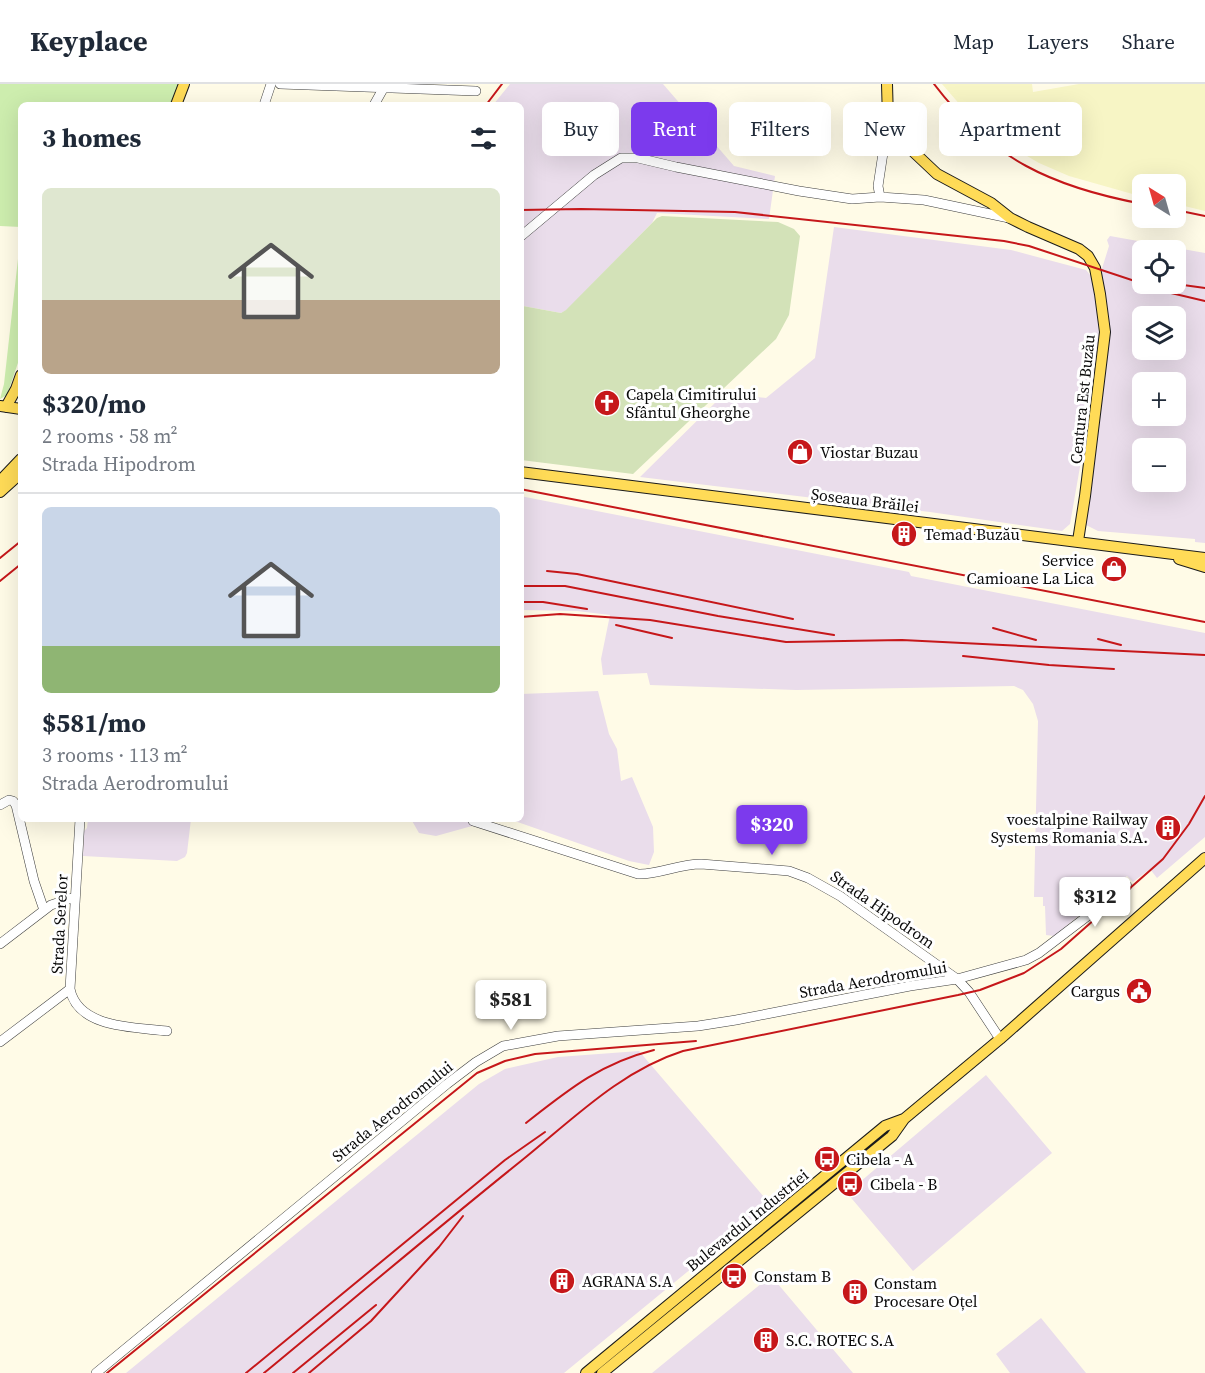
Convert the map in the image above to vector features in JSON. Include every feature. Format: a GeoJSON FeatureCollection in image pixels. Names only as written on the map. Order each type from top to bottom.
{"type":"FeatureCollection","features":[{"type":"Feature","properties":{"kind":"main road"},"geometry":{"type":"LineString","coordinates":[[177,102],[184,84]]}},
{"type":"Feature","properties":{"kind":"main road"},"geometry":{"type":"LineString","coordinates":[[887,84],[888,102]]}},
{"type":"Feature","properties":{"kind":"main road","name":"Centura Est Buzău"},"geometry":{"type":"LineString","coordinates":[[918,156],[937,174],[991,203],[1010,218],[1078,249],[1088,256],[1097,274],[1105,342],[1078,542]]}},
{"type":"Feature","properties":{"kind":"main road"},"geometry":{"type":"LineString","coordinates":[[18,383],[3,406],[18,408]]}},
{"type":"Feature","properties":{"kind":"main road"},"geometry":{"type":"LineString","coordinates":[[0,481],[18,462]]}},
{"type":"Feature","properties":{"kind":"main road","name":"Șoseaua Brăilei"},"geometry":{"type":"LineString","coordinates":[[524,473],[1205,558]]}},
{"type":"Feature","properties":{"kind":"main road"},"geometry":{"type":"LineString","coordinates":[[0,492],[18,476]]}},
{"type":"Feature","properties":{"kind":"main road"},"geometry":{"type":"LineString","coordinates":[[1171,554],[1178,559],[1205,567]]}},
{"type":"Feature","properties":{"kind":"main road","name":"Bulevardul Industriei"},"geometry":{"type":"LineString","coordinates":[[602,1373],[892,1136],[904,1119],[1205,858]]}},
{"type":"Feature","properties":{"kind":"main road","name":"Bulevardul Industriei"},"geometry":{"type":"LineString","coordinates":[[586,1373],[885,1126],[904,1119]]}},
{"type":"Feature","properties":{"kind":"street"},"geometry":{"type":"LineString","coordinates":[[265,102],[271,84]]}},
{"type":"Feature","properties":{"kind":"street"},"geometry":{"type":"LineString","coordinates":[[280,84],[476,92]]}},
{"type":"Feature","properties":{"kind":"street"},"geometry":{"type":"LineString","coordinates":[[376,102],[384,89]]}},
{"type":"Feature","properties":{"kind":"street"},"geometry":{"type":"LineString","coordinates":[[880,197],[878,186],[883,156]]}},
{"type":"Feature","properties":{"kind":"street"},"geometry":{"type":"LineString","coordinates":[[524,234],[594,175],[621,158],[656,161],[676,167],[852,199],[880,197],[924,200],[1010,218]]}},
{"type":"Feature","properties":{"kind":"street"},"geometry":{"type":"LineString","coordinates":[[0,805],[9,800],[13,801],[18,813]]}},
{"type":"Feature","properties":{"kind":"street"},"geometry":{"type":"LineString","coordinates":[[20,822],[34,881],[44,910]]}},
{"type":"Feature","properties":{"kind":"street","name":"Strada Serelor"},"geometry":{"type":"LineString","coordinates":[[80,822],[70,989],[75,1003],[100,1022],[168,1031]]}},
{"type":"Feature","properties":{"kind":"street","name":"Strada Hipodrom"},"geometry":{"type":"LineString","coordinates":[[476,822],[638,874],[654,873],[686,864],[701,864],[789,871],[824,885],[957,979],[969,992],[999,1039]]}},
{"type":"Feature","properties":{"kind":"street","name":"Strada Aerodromului"},"geometry":{"type":"LineString","coordinates":[[96,1373],[438,1091],[503,1046],[558,1036],[714,1023],[957,979],[1026,960],[1047,948],[1127,886]]}},
{"type":"Feature","properties":{"kind":"street"},"geometry":{"type":"LineString","coordinates":[[0,944],[44,910],[59,901],[75,897]]}},
{"type":"Feature","properties":{"kind":"street"},"geometry":{"type":"LineString","coordinates":[[2,1036],[70,989]]}},
{"type":"Feature","properties":{"kind":"shaded area"},"geometry":{"type":"Polygon","coordinates":[[[510,84],[663,84],[679,102],[631,102],[631,156],[717,156],[717,146],[734,166],[775,176],[769,219],[657,213],[652,223],[567,310],[561,313],[524,306],[524,102],[495,102],[510,84]]]}},
{"type":"Feature","properties":{"kind":"shaded area"},"geometry":{"type":"Polygon","coordinates":[[[942,84],[1032,84],[1033,92],[1079,84],[1205,84],[1205,211],[1186,206],[1186,174],[1132,174],[1132,194],[1069,176],[1027,156],[1082,156],[1082,102],[958,102],[942,84]]]}},
{"type":"Feature","properties":{"kind":"shaded area"},"geometry":{"type":"Polygon","coordinates":[[[834,227],[1011,250],[1086,270],[1091,276],[1097,305],[1099,335],[1070,524],[1062,531],[930,512],[640,477],[724,394],[766,398],[815,358],[834,227]]]}},
{"type":"Feature","properties":{"kind":"shaded area"},"geometry":{"type":"Polygon","coordinates":[[[1110,236],[1132,240],[1132,294],[1186,294],[1186,250],[1205,253],[1205,543],[1195,542],[1195,539],[1098,531],[1080,522],[1101,366],[1100,275],[1109,246],[1107,240],[1110,236]]]}},
{"type":"Feature","properties":{"kind":"shaded area"},"geometry":{"type":"Polygon","coordinates":[[[524,497],[1205,633],[1205,837],[1157,878],[1150,869],[1133,882],[1127,876],[1054,936],[1046,935],[1043,897],[1034,897],[1038,721],[1033,704],[1023,690],[1014,686],[796,690],[650,685],[647,673],[603,675],[601,659],[610,615],[577,611],[524,610],[524,497]]]}},
{"type":"Feature","properties":{"kind":"shaded area"},"geometry":{"type":"Polygon","coordinates":[[[598,691],[609,734],[617,749],[621,781],[632,777],[653,827],[654,852],[649,865],[629,861],[518,822],[524,822],[524,694],[598,691]]]}},
{"type":"Feature","properties":{"kind":"shaded area"},"geometry":{"type":"Polygon","coordinates":[[[88,822],[191,822],[187,853],[185,857],[177,861],[83,856],[84,831],[88,822]]]}},
{"type":"Feature","properties":{"kind":"shaded area"},"geometry":{"type":"Polygon","coordinates":[[[413,822],[473,822],[472,826],[436,836],[419,833],[413,822]]]}},
{"type":"Feature","properties":{"kind":"shaded area"},"geometry":{"type":"Polygon","coordinates":[[[639,1051],[770,1204],[564,1373],[126,1373],[479,1084],[505,1069],[558,1057],[639,1051]]]}},
{"type":"Feature","properties":{"kind":"shaded area"},"geometry":{"type":"Polygon","coordinates":[[[986,1075],[1052,1153],[913,1271],[847,1193],[986,1075]]]}},
{"type":"Feature","properties":{"kind":"shaded area"},"geometry":{"type":"Polygon","coordinates":[[[767,1271],[853,1373],[652,1373],[762,1283],[762,1275],[767,1271]]]}},
{"type":"Feature","properties":{"kind":"shaded area"},"geometry":{"type":"Polygon","coordinates":[[[1041,1318],[1086,1373],[1010,1373],[996,1354],[1041,1318]]]}},
{"type":"Feature","properties":{"kind":"green space"},"geometry":{"type":"Polygon","coordinates":[[[0,84],[184,84],[177,102],[18,102],[18,227],[0,226],[0,84]]]}},
{"type":"Feature","properties":{"kind":"green space"},"geometry":{"type":"Polygon","coordinates":[[[662,216],[778,222],[794,229],[800,236],[789,315],[776,339],[633,474],[524,460],[524,306],[561,313],[566,310],[657,218],[662,216]]]}},
{"type":"Feature","properties":{"kind":"green space"},"geometry":{"type":"Polygon","coordinates":[[[18,259],[18,363],[7,395],[0,399],[4,384],[18,259]]]}},
{"type":"Feature","properties":{"kind":"railway"},"geometry":{"type":"LineString","coordinates":[[488,102],[502,84]]}},
{"type":"Feature","properties":{"kind":"railway"},"geometry":{"type":"LineString","coordinates":[[934,84],[978,132],[1026,166],[1080,189],[1132,202]]}},
{"type":"Feature","properties":{"kind":"railway"},"geometry":{"type":"LineString","coordinates":[[524,210],[735,212],[1004,241],[1029,246],[1171,293],[1205,301]]}},
{"type":"Feature","properties":{"kind":"railway"},"geometry":{"type":"LineString","coordinates":[[1186,212],[1205,216]]}},
{"type":"Feature","properties":{"kind":"railway"},"geometry":{"type":"LineString","coordinates":[[1186,285],[1205,288]]}},
{"type":"Feature","properties":{"kind":"railway"},"geometry":{"type":"LineString","coordinates":[[524,490],[1205,622]]}},
{"type":"Feature","properties":{"kind":"railway"},"geometry":{"type":"LineString","coordinates":[[0,558],[18,543]]}},
{"type":"Feature","properties":{"kind":"railway"},"geometry":{"type":"LineString","coordinates":[[0,581],[18,566]]}},
{"type":"Feature","properties":{"kind":"railway"},"geometry":{"type":"LineString","coordinates":[[547,571],[577,574],[793,619]]}},
{"type":"Feature","properties":{"kind":"railway"},"geometry":{"type":"LineString","coordinates":[[524,586],[565,586],[718,616],[834,635]]}},
{"type":"Feature","properties":{"kind":"railway"},"geometry":{"type":"LineString","coordinates":[[524,602],[543,602],[587,609]]}},
{"type":"Feature","properties":{"kind":"railway"},"geometry":{"type":"LineString","coordinates":[[524,617],[560,614],[650,620],[786,642],[902,640],[1205,655]]}},
{"type":"Feature","properties":{"kind":"railway"},"geometry":{"type":"LineString","coordinates":[[616,625],[672,638]]}},
{"type":"Feature","properties":{"kind":"railway"},"geometry":{"type":"LineString","coordinates":[[993,628],[1036,640]]}},
{"type":"Feature","properties":{"kind":"railway"},"geometry":{"type":"LineString","coordinates":[[1098,639],[1121,645]]}},
{"type":"Feature","properties":{"kind":"railway"},"geometry":{"type":"LineString","coordinates":[[963,656],[1114,669]]}},
{"type":"Feature","properties":{"kind":"railway"},"geometry":{"type":"LineString","coordinates":[[264,1373],[578,1113],[638,1071],[683,1051],[980,990],[1024,973],[1061,949],[1163,859],[1189,824],[1205,796]]}},
{"type":"Feature","properties":{"kind":"railway"},"geometry":{"type":"LineString","coordinates":[[107,1373],[477,1073],[505,1061],[535,1054],[696,1041]]}},
{"type":"Feature","properties":{"kind":"railway"},"geometry":{"type":"LineString","coordinates":[[526,1123],[601,1070],[654,1050]]}},
{"type":"Feature","properties":{"kind":"railway"},"geometry":{"type":"LineString","coordinates":[[246,1373],[505,1160],[545,1132]]}},
{"type":"Feature","properties":{"kind":"railway"},"geometry":{"type":"LineString","coordinates":[[309,1373],[371,1321],[439,1247],[463,1216]]}},
{"type":"Feature","properties":{"kind":"railway"},"geometry":{"type":"LineString","coordinates":[[293,1373],[376,1305]]}},
{"type":"Feature","properties":{"kind":"place","name":"Capela Cimitirului Sfântul Gheorghe"},"geometry":{"type":"Point","coordinates":[607,403]}},
{"type":"Feature","properties":{"kind":"place","name":"Viostar Buzau"},"geometry":{"type":"Point","coordinates":[800,452]}},
{"type":"Feature","properties":{"kind":"place","name":"Temad Buzău"},"geometry":{"type":"Point","coordinates":[904,534]}},
{"type":"Feature","properties":{"kind":"place","name":"Service Camioane La Lica"},"geometry":{"type":"Point","coordinates":[1114,569]}},
{"type":"Feature","properties":{"kind":"place","name":"voestalpine Railway Systems Romania S.A."},"geometry":{"type":"Point","coordinates":[1168,828]}},
{"type":"Feature","properties":{"kind":"place","name":"Cargus"},"geometry":{"type":"Point","coordinates":[1139,991]}},
{"type":"Feature","properties":{"kind":"place","name":"Cibela - A"},"geometry":{"type":"Point","coordinates":[827,1159]}},
{"type":"Feature","properties":{"kind":"place","name":"Cibela - B"},"geometry":{"type":"Point","coordinates":[850,1184]}},
{"type":"Feature","properties":{"kind":"place","name":"Constam B"},"geometry":{"type":"Point","coordinates":[734,1276]}},
{"type":"Feature","properties":{"kind":"place","name":"AGRANA S.A"},"geometry":{"type":"Point","coordinates":[562,1281]}},
{"type":"Feature","properties":{"kind":"place","name":"Constam Procesare Oțel"},"geometry":{"type":"Point","coordinates":[855,1292]}},
{"type":"Feature","properties":{"kind":"place","name":"S.C. ROTEC S.A"},"geometry":{"type":"Point","coordinates":[766,1340]}}]}
